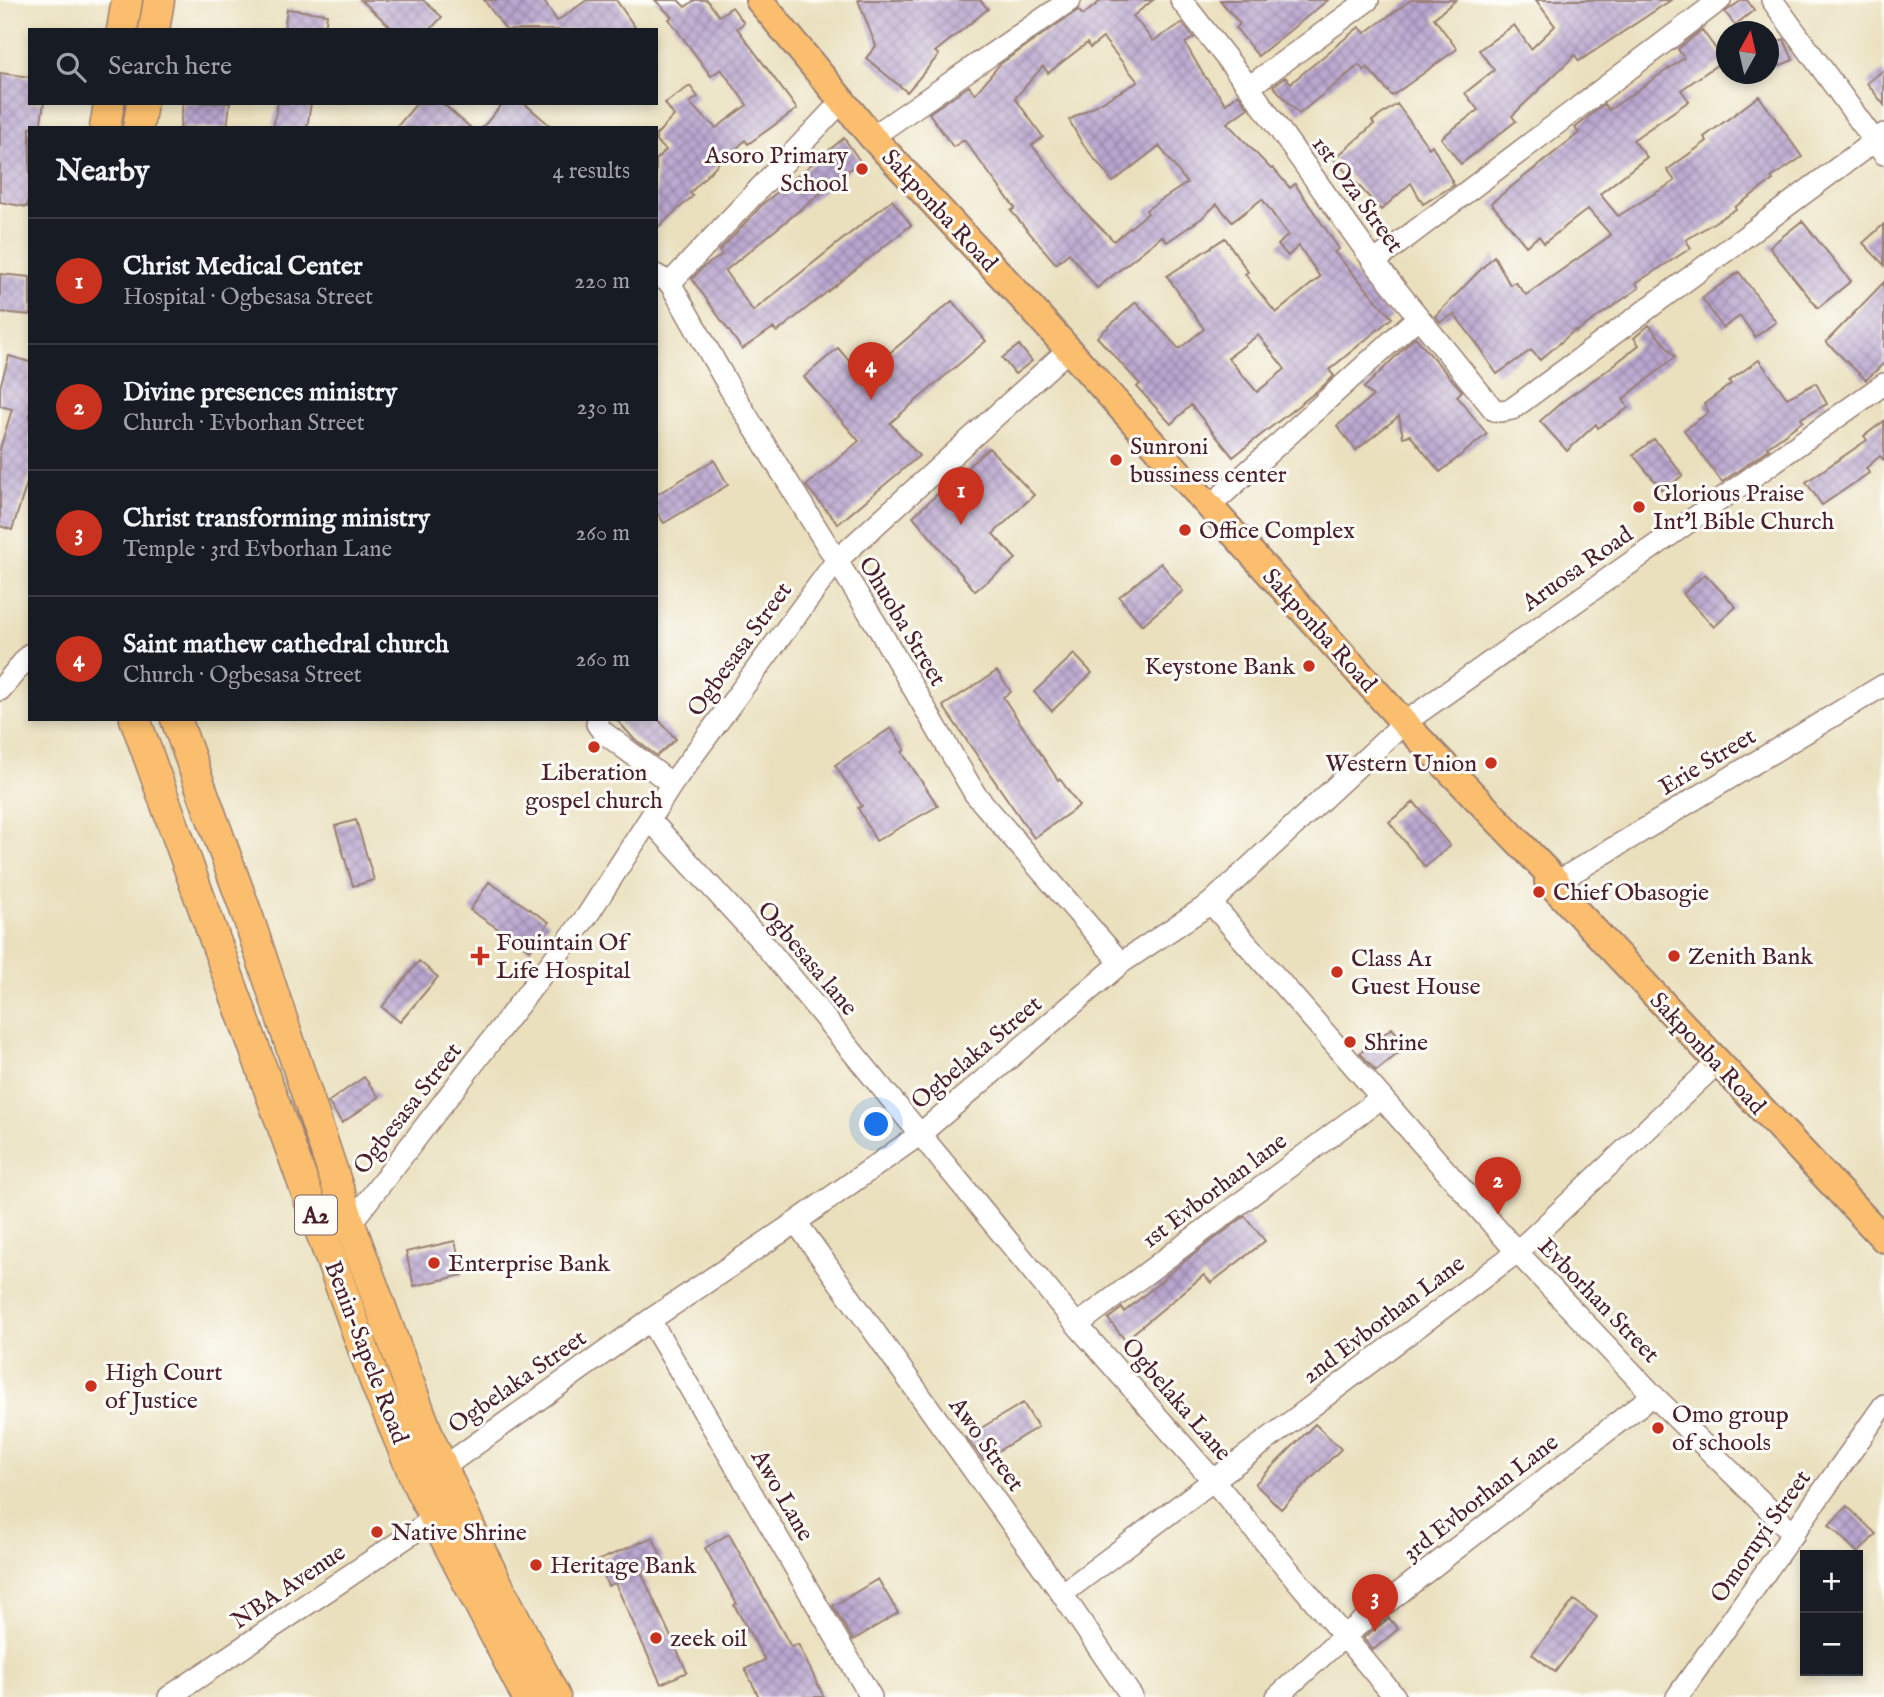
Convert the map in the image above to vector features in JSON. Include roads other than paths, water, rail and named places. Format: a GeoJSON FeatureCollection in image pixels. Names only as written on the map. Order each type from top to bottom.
{"type":"FeatureCollection","features":[{"type":"Feature","properties":{"kind":"highway"},"geometry":{"type":"LineString","coordinates":[[122,28],[127,0]]}},
{"type":"Feature","properties":{"kind":"highway"},"geometry":{"type":"LineString","coordinates":[[154,28],[159,0]]}},
{"type":"Feature","properties":{"kind":"highway"},"geometry":{"type":"LineString","coordinates":[[105,126],[109,105]]}},
{"type":"Feature","properties":{"kind":"highway"},"geometry":{"type":"LineString","coordinates":[[138,126],[142,105]]}},
{"type":"Feature","properties":{"kind":"highway","name":"Benin-Sapele Road"},"geometry":{"type":"LineString","coordinates":[[136,721],[376,1384],[419,1487],[448,1512],[555,1697]]}},
{"type":"Feature","properties":{"kind":"highway","name":"Benin-Sapele Road"},"geometry":{"type":"LineString","coordinates":[[177,721],[250,920],[350,1224],[442,1466],[448,1512],[527,1697]]}},
{"type":"Feature","properties":{"kind":"main road","name":"Sakponba Road"},"geometry":{"type":"LineString","coordinates":[[759,0],[872,137],[1404,723],[1557,882]]}},
{"type":"Feature","properties":{"kind":"main road","name":"Sakponba Road"},"geometry":{"type":"LineString","coordinates":[[1557,882],[1548,881],[1884,1240]]}},
{"type":"Feature","properties":{"kind":"street"},"geometry":{"type":"LineString","coordinates":[[872,137],[1070,0]]}},
{"type":"Feature","properties":{"kind":"street","name":"1st Oza Street"},"geometry":{"type":"LineString","coordinates":[[1181,0],[1249,88],[1374,262],[1494,410],[1512,409],[1881,143]]}},
{"type":"Feature","properties":{"kind":"street"},"geometry":{"type":"LineString","coordinates":[[1249,88],[1368,0]]}},
{"type":"Feature","properties":{"kind":"street"},"geometry":{"type":"LineString","coordinates":[[1374,262],[1720,0]]}},
{"type":"Feature","properties":{"kind":"street"},"geometry":{"type":"LineString","coordinates":[[1772,0],[1881,143]]}},
{"type":"Feature","properties":{"kind":"street","name":"Ohuoba Street"},"geometry":{"type":"LineString","coordinates":[[842,101],[663,279],[837,560],[975,794],[1122,963]]}},
{"type":"Feature","properties":{"kind":"street"},"geometry":{"type":"LineString","coordinates":[[1209,508],[1417,318]]}},
{"type":"Feature","properties":{"kind":"street","name":"Ogbesasa Street"},"geometry":{"type":"LineString","coordinates":[[350,1224],[587,916],[672,784],[837,560],[1068,351]]}},
{"type":"Feature","properties":{"kind":"street","name":"Aruosa Road"},"geometry":{"type":"LineString","coordinates":[[1404,723],[1884,384]]}},
{"type":"Feature","properties":{"kind":"street"},"geometry":{"type":"LineString","coordinates":[[0,690],[28,656]]}},
{"type":"Feature","properties":{"kind":"street","name":"Erie Street"},"geometry":{"type":"LineString","coordinates":[[1557,882],[1884,685]]}},
{"type":"Feature","properties":{"kind":"street"},"geometry":{"type":"LineString","coordinates":[[598,721],[603,732],[672,784]]}},
{"type":"Feature","properties":{"kind":"street","name":"Ogbelaka Street"},"geometry":{"type":"LineString","coordinates":[[419,1487],[442,1466],[919,1135],[1122,963],[1211,903],[1404,723]]}},
{"type":"Feature","properties":{"kind":"street","name":"Ogbesasa lane"},"geometry":{"type":"LineString","coordinates":[[650,820],[763,943],[919,1135]]}},
{"type":"Feature","properties":{"kind":"street","name":"Evborhan Street"},"geometry":{"type":"LineString","coordinates":[[1211,903],[1517,1252],[1653,1395],[1794,1534]]}},
{"type":"Feature","properties":{"kind":"street","name":"2nd Evborhan Lane"},"geometry":{"type":"LineString","coordinates":[[1062,1594],[1517,1252],[1717,1063]]}},
{"type":"Feature","properties":{"kind":"street","name":"1st Evborhan lane"},"geometry":{"type":"LineString","coordinates":[[1077,1325],[1381,1098]]}},
{"type":"Feature","properties":{"kind":"street","name":"Ogbelaka Lane"},"geometry":{"type":"LineString","coordinates":[[919,1135],[1077,1325],[1212,1479],[1395,1697]]}},
{"type":"Feature","properties":{"kind":"street","name":"Awo Street"},"geometry":{"type":"LineString","coordinates":[[796,1222],[1062,1594],[1132,1697]]}},
{"type":"Feature","properties":{"kind":"street","name":"Awo Lane"},"geometry":{"type":"LineString","coordinates":[[650,1320],[871,1697]]}},
{"type":"Feature","properties":{"kind":"street","name":"3rd Evborhan Lane"},"geometry":{"type":"LineString","coordinates":[[1277,1697],[1344,1636],[1653,1395]]}},
{"type":"Feature","properties":{"kind":"street","name":"Omoruyi Street"},"geometry":{"type":"LineString","coordinates":[[1677,1697],[1884,1405]]}},
{"type":"Feature","properties":{"kind":"street","name":"NBA Avenue"},"geometry":{"type":"LineString","coordinates":[[169,1697],[448,1512]]}},
{"type":"Feature","properties":{"kind":"place","name":"Asoro Primary School"},"geometry":{"type":"Point","coordinates":[862,169]}},
{"type":"Feature","properties":{"kind":"place","name":"Saint mathew cathedral church"},"geometry":{"type":"Point","coordinates":[871,400]}},
{"type":"Feature","properties":{"kind":"place","name":"Sunroni bussiness center"},"geometry":{"type":"Point","coordinates":[1116,460]}},
{"type":"Feature","properties":{"kind":"place","name":"Glorious Praise Int'l Bible Church"},"geometry":{"type":"Point","coordinates":[1639,507]}},
{"type":"Feature","properties":{"kind":"place","name":"Christ Medical Center"},"geometry":{"type":"Point","coordinates":[961,525]}},
{"type":"Feature","properties":{"kind":"place","name":"Office Complex"},"geometry":{"type":"Point","coordinates":[1185,530]}},
{"type":"Feature","properties":{"kind":"place","name":"Keystone Bank"},"geometry":{"type":"Point","coordinates":[1309,666]}},
{"type":"Feature","properties":{"kind":"place","name":"Liberation gospel church"},"geometry":{"type":"Point","coordinates":[594,747]}},
{"type":"Feature","properties":{"kind":"place","name":"Western Union"},"geometry":{"type":"Point","coordinates":[1491,763]}},
{"type":"Feature","properties":{"kind":"place","name":"Chief Obasogie"},"geometry":{"type":"Point","coordinates":[1539,892]}},
{"type":"Feature","properties":{"kind":"place","name":"Fouintain Of Life Hospital"},"geometry":{"type":"Point","coordinates":[480,956]}},
{"type":"Feature","properties":{"kind":"place","name":"Zenith Bank"},"geometry":{"type":"Point","coordinates":[1674,956]}},
{"type":"Feature","properties":{"kind":"place","name":"Class A1 Guest House"},"geometry":{"type":"Point","coordinates":[1337,972]}},
{"type":"Feature","properties":{"kind":"place","name":"Shrine"},"geometry":{"type":"Point","coordinates":[1350,1042]}},
{"type":"Feature","properties":{"kind":"place","name":"Divine presences ministry"},"geometry":{"type":"Point","coordinates":[1498,1215]}},
{"type":"Feature","properties":{"kind":"place","name":"Enterprise Bank"},"geometry":{"type":"Point","coordinates":[434,1263]}},
{"type":"Feature","properties":{"kind":"place","name":"High Court of Justice"},"geometry":{"type":"Point","coordinates":[91,1386]}},
{"type":"Feature","properties":{"kind":"place","name":"Omo group of schools"},"geometry":{"type":"Point","coordinates":[1658,1428]}},
{"type":"Feature","properties":{"kind":"place","name":"Native Shrine"},"geometry":{"type":"Point","coordinates":[377,1532]}},
{"type":"Feature","properties":{"kind":"place","name":"Heritage Bank"},"geometry":{"type":"Point","coordinates":[536,1565]}},
{"type":"Feature","properties":{"kind":"place","name":"Christ transforming ministry"},"geometry":{"type":"Point","coordinates":[1375,1632]}},
{"type":"Feature","properties":{"kind":"place","name":"zeek oil"},"geometry":{"type":"Point","coordinates":[656,1638]}}]}
